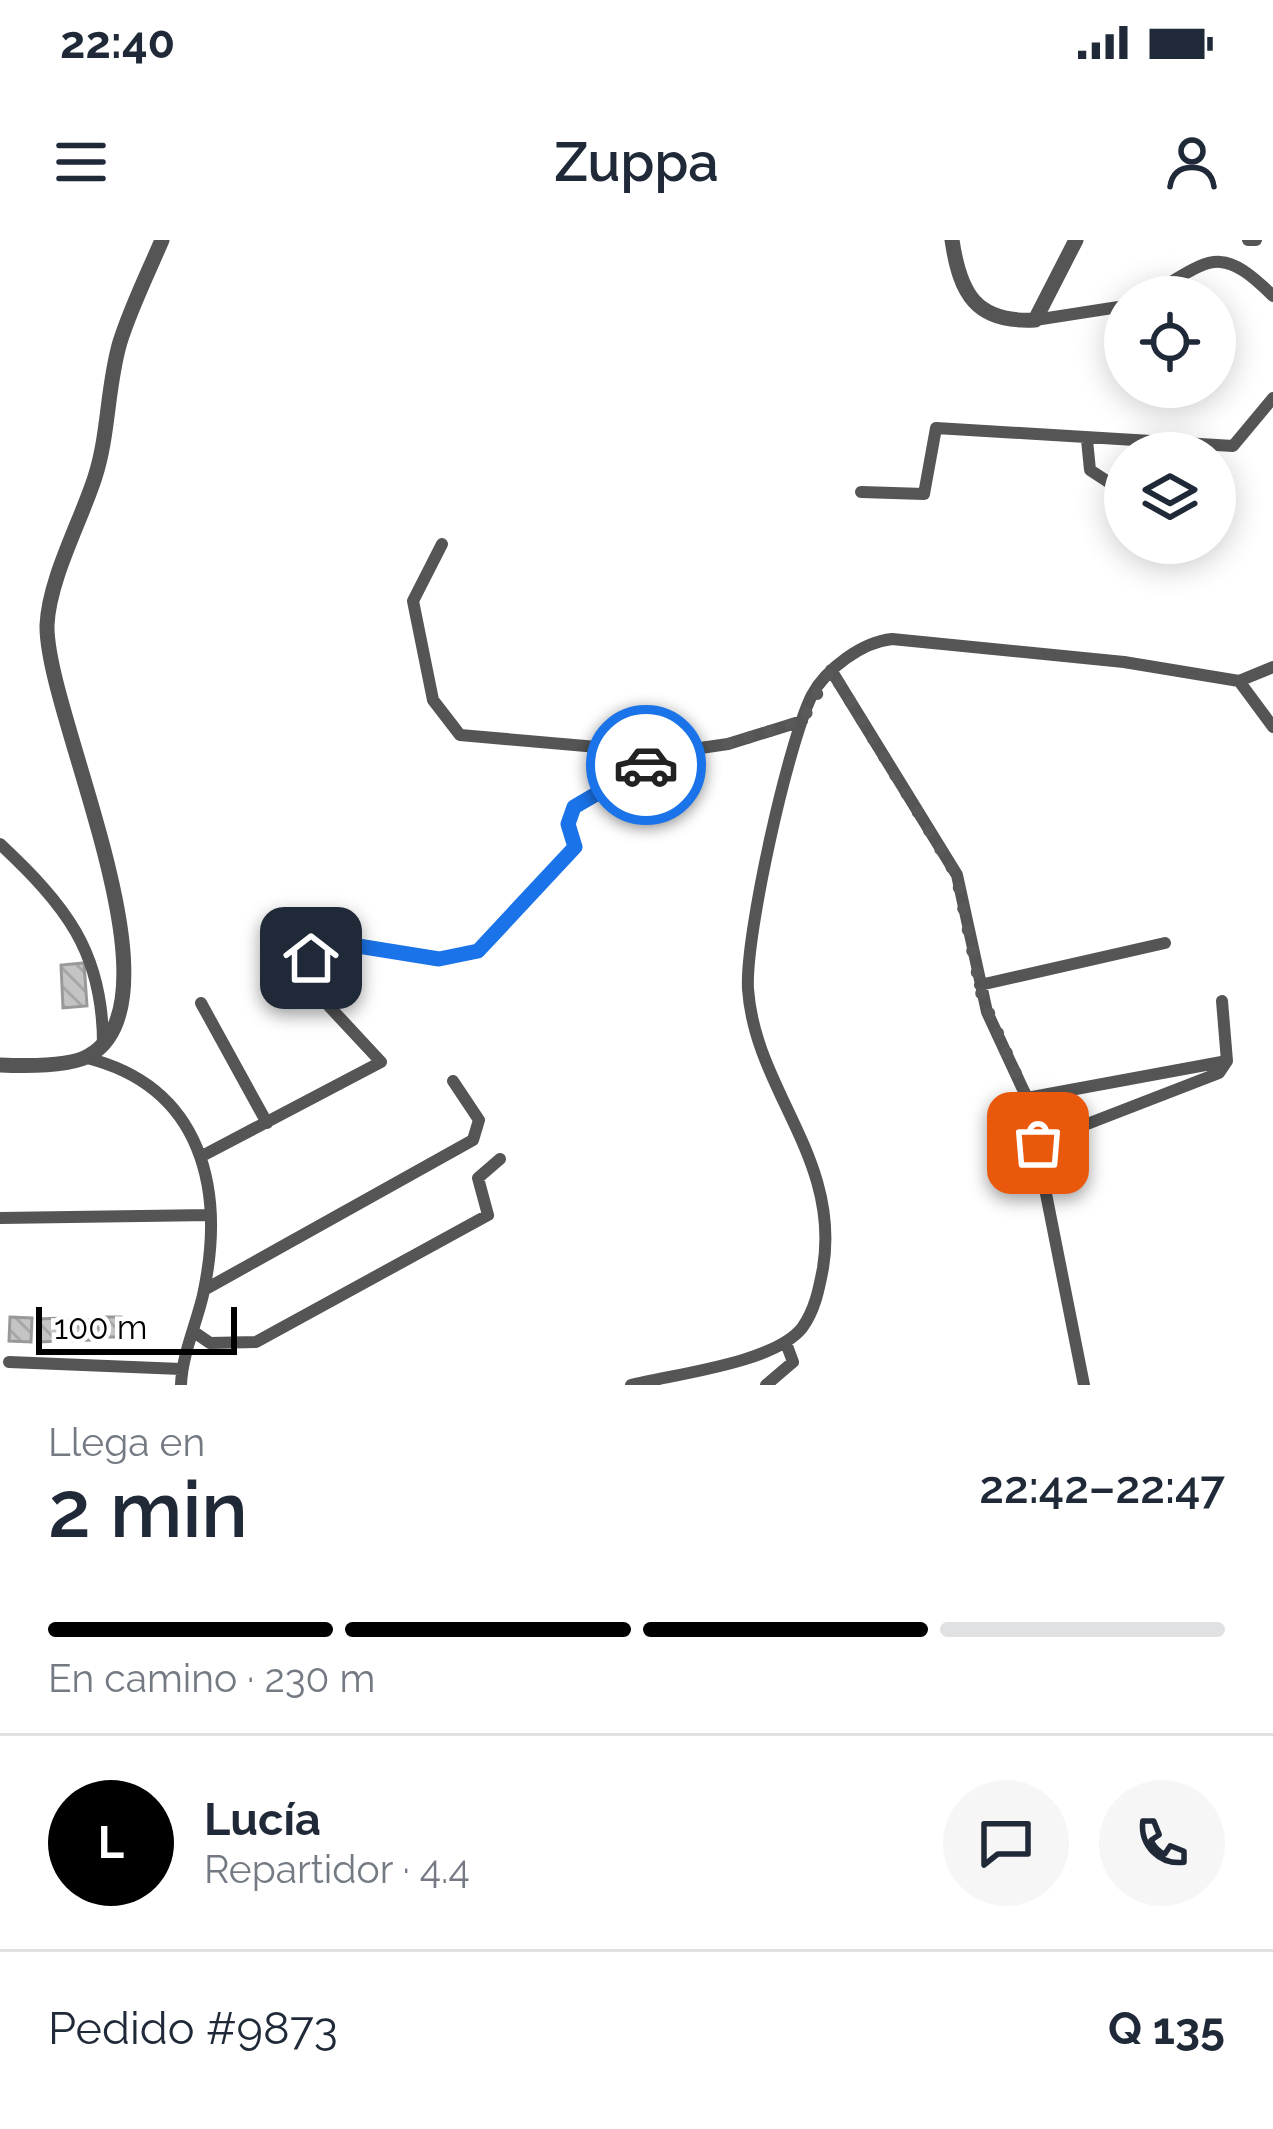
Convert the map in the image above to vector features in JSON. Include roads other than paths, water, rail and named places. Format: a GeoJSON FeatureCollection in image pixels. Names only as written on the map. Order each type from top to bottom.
{"type":"FeatureCollection","features":[{"type":"Feature","properties":{"kind":"street"},"geometry":{"type":"LineString","coordinates":[[88,1058],[103,1045],[121,992],[116,885],[64,721],[47,626],[52,590],[98,470],[121,341],[162,240]]}},
{"type":"Feature","properties":{"kind":"street"},"geometry":{"type":"LineString","coordinates":[[952,240],[959,281],[976,308],[1001,320],[1104,309]]}},
{"type":"Feature","properties":{"kind":"street"},"geometry":{"type":"LineString","coordinates":[[1035,320],[1076,240]]}},
{"type":"Feature","properties":{"kind":"street"},"geometry":{"type":"LineString","coordinates":[[1171,276],[1203,250],[1223,250],[1247,259],[1273,296]]}},
{"type":"Feature","properties":{"kind":"street"},"geometry":{"type":"LineString","coordinates":[[861,492],[924,494],[936,428],[1233,446],[1273,398]]}},
{"type":"Feature","properties":{"kind":"street"},"geometry":{"type":"LineString","coordinates":[[1087,440],[1090,470],[1104,478]]}},
{"type":"Feature","properties":{"kind":"street"},"geometry":{"type":"LineString","coordinates":[[442,544],[413,602],[433,700],[460,734],[666,753],[728,744],[802,721]]}},
{"type":"Feature","properties":{"kind":"street"},"geometry":{"type":"LineString","coordinates":[[631,1385],[786,1343],[812,1311],[825,1224],[815,1164],[770,1067],[748,987],[754,926],[802,721],[831,670],[870,644],[892,639],[1124,662],[1239,681],[1273,667]]}},
{"type":"Feature","properties":{"kind":"street"},"geometry":{"type":"LineString","coordinates":[[831,670],[956,875],[987,1012],[1027,1098],[1084,1385]]}},
{"type":"Feature","properties":{"kind":"street"},"geometry":{"type":"LineString","coordinates":[[1239,681],[1273,727]]}},
{"type":"Feature","properties":{"kind":"street"},"geometry":{"type":"LineString","coordinates":[[202,1156],[381,1062],[380,1055],[327,1004],[313,971],[317,944],[336,941],[439,959],[478,951],[575,847],[568,824],[574,807],[666,753]]}},
{"type":"Feature","properties":{"kind":"street"},"geometry":{"type":"LineString","coordinates":[[0,844],[53,896],[96,967],[103,1045]]}},
{"type":"Feature","properties":{"kind":"street"},"geometry":{"type":"LineString","coordinates":[[980,985],[1165,943]]}},
{"type":"Feature","properties":{"kind":"street"},"geometry":{"type":"LineString","coordinates":[[1038,1143],[1219,1073],[1227,1061],[1222,1001]]}},
{"type":"Feature","properties":{"kind":"street"},"geometry":{"type":"LineString","coordinates":[[201,1003],[267,1123]]}},
{"type":"Feature","properties":{"kind":"street"},"geometry":{"type":"LineString","coordinates":[[0,1064],[88,1058],[139,1076],[166,1096],[202,1156],[211,1215],[204,1290],[181,1385]]}},
{"type":"Feature","properties":{"kind":"street"},"geometry":{"type":"LineString","coordinates":[[1027,1098],[1227,1061]]}},
{"type":"Feature","properties":{"kind":"street"},"geometry":{"type":"LineString","coordinates":[[1186,1068],[1190,1088]]}},
{"type":"Feature","properties":{"kind":"street"},"geometry":{"type":"LineString","coordinates":[[204,1290],[473,1140],[479,1120],[453,1081]]}},
{"type":"Feature","properties":{"kind":"street"},"geometry":{"type":"LineString","coordinates":[[194,1332],[210,1343],[256,1342],[488,1215],[478,1178],[500,1159]]}},
{"type":"Feature","properties":{"kind":"street"},"geometry":{"type":"LineString","coordinates":[[0,1218],[211,1215]]}},
{"type":"Feature","properties":{"kind":"street"},"geometry":{"type":"LineString","coordinates":[[766,1385],[793,1362],[786,1343]]}},
{"type":"Feature","properties":{"kind":"street"},"geometry":{"type":"LineString","coordinates":[[9,1361],[182,1369]]}}]}
